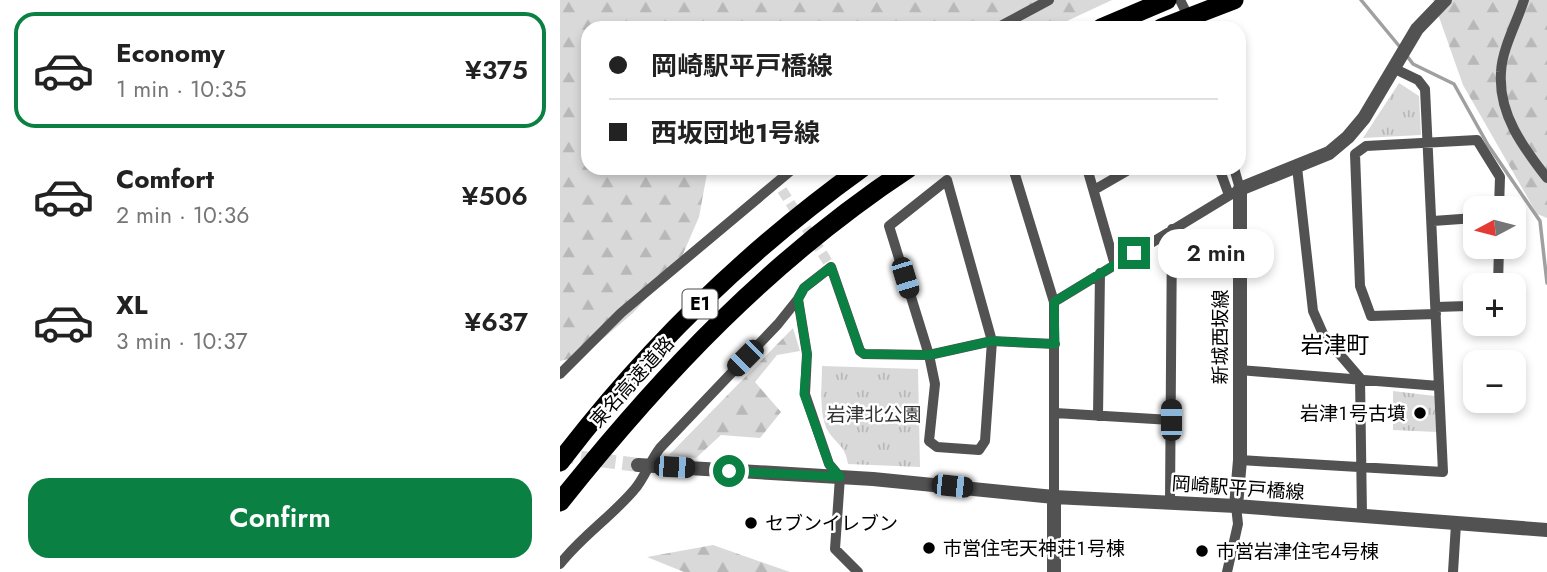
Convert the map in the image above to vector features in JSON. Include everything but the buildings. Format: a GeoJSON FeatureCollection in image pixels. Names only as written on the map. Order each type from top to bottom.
{"type":"FeatureCollection","features":[{"type":"Feature","properties":{"kind":"highway"},"geometry":{"type":"LineString","coordinates":[[1118,21],[1167,0]]}},
{"type":"Feature","properties":{"kind":"highway"},"geometry":{"type":"LineString","coordinates":[[1179,21],[1234,0]]}},
{"type":"Feature","properties":{"kind":"highway","name":"東名高速道路"},"geometry":{"type":"LineString","coordinates":[[560,463],[629,379],[699,305],[772,238],[853,175]]}},
{"type":"Feature","properties":{"kind":"highway","name":"東名高速道路"},"geometry":{"type":"LineString","coordinates":[[560,502],[658,384],[706,333],[795,253],[900,175]]}},
{"type":"Feature","properties":{"kind":"street"},"geometry":{"type":"LineString","coordinates":[[1010,21],[1049,0]]}},
{"type":"Feature","properties":{"kind":"street"},"geometry":{"type":"LineString","coordinates":[[1180,0],[1190,21]]}},
{"type":"Feature","properties":{"kind":"street"},"geometry":{"type":"LineString","coordinates":[[1054,302],[1235,192],[1329,153],[1348,137],[1364,118],[1417,29],[1444,0]]}},
{"type":"Feature","properties":{"kind":"street"},"geometry":{"type":"LineString","coordinates":[[1524,0],[1501,70],[1502,101],[1513,130],[1547,178]]}},
{"type":"Feature","properties":{"kind":"street"},"geometry":{"type":"LineString","coordinates":[[1240,460],[1360,470],[1443,472],[1425,89],[1418,80],[1393,68]]}},
{"type":"Feature","properties":{"kind":"street"},"geometry":{"type":"LineString","coordinates":[[1463,307],[1371,316],[1360,286],[1355,154],[1366,146],[1477,140],[1500,177],[1499,196]]}},
{"type":"Feature","properties":{"kind":"street"},"geometry":{"type":"LineString","coordinates":[[1297,167],[1313,311],[1324,336],[1360,378],[1362,515]]}},
{"type":"Feature","properties":{"kind":"street"},"geometry":{"type":"LineString","coordinates":[[560,374],[621,313],[780,186],[789,175]]}},
{"type":"Feature","properties":{"kind":"street"},"geometry":{"type":"LineString","coordinates":[[1015,175],[1054,302],[1055,572]]}},
{"type":"Feature","properties":{"kind":"street"},"geometry":{"type":"LineString","coordinates":[[1089,175],[1115,264]]}},
{"type":"Feature","properties":{"kind":"street"},"geometry":{"type":"LineString","coordinates":[[1094,190],[1120,175]]}},
{"type":"Feature","properties":{"kind":"street"},"geometry":{"type":"LineString","coordinates":[[1224,175],[1235,192]]}},
{"type":"Feature","properties":{"kind":"street","name":"新城西坂線"},"geometry":{"type":"LineString","coordinates":[[1234,175],[1240,460],[1236,506]]}},
{"type":"Feature","properties":{"kind":"street"},"geometry":{"type":"LineString","coordinates":[[947,180],[992,341],[985,441],[979,450],[937,447],[929,441],[935,384],[929,355],[889,226],[947,180]]}},
{"type":"Feature","properties":{"kind":"street"},"geometry":{"type":"LineString","coordinates":[[1433,221],[1463,219]]}},
{"type":"Feature","properties":{"kind":"street"},"geometry":{"type":"LineString","coordinates":[[1170,502],[1172,229]]}},
{"type":"Feature","properties":{"kind":"street"},"geometry":{"type":"LineString","coordinates":[[560,564],[579,540],[638,487],[642,465],[798,299],[804,288],[831,267],[860,351],[864,354],[929,355],[992,341],[1055,344]]}},
{"type":"Feature","properties":{"kind":"street"},"geometry":{"type":"LineString","coordinates":[[1098,415],[1100,273]]}},
{"type":"Feature","properties":{"kind":"street"},"geometry":{"type":"LineString","coordinates":[[798,299],[807,354],[804,394],[829,464],[840,477],[835,549],[858,572]]}},
{"type":"Feature","properties":{"kind":"street"},"geometry":{"type":"LineString","coordinates":[[1239,370],[1439,386]]}},
{"type":"Feature","properties":{"kind":"street"},"geometry":{"type":"LineString","coordinates":[[1055,412],[1171,420]]}},
{"type":"Feature","properties":{"kind":"street"},"geometry":{"type":"LineString","coordinates":[[642,465],[840,477]]}},
{"type":"Feature","properties":{"kind":"street","name":"岡崎駅平戸橋線"},"geometry":{"type":"LineString","coordinates":[[840,477],[927,483],[1054,497],[1236,506],[1547,530]]}},
{"type":"Feature","properties":{"kind":"street"},"geometry":{"type":"LineString","coordinates":[[1227,572],[1238,524],[1236,506]]}},
{"type":"Feature","properties":{"kind":"street"},"geometry":{"type":"LineString","coordinates":[[1453,572],[1456,524]]}},
{"type":"Feature","properties":{"kind":"green space"},"geometry":{"type":"Polygon","coordinates":[[[560,0],[1112,0],[1067,21],[581,21],[581,175],[707,175],[699,217],[680,261],[633,313],[584,355],[560,361],[560,0]]]}},
{"type":"Feature","properties":{"kind":"green space"},"geometry":{"type":"Polygon","coordinates":[[[1433,0],[1547,0],[1547,218],[1537,214],[1463,85],[1433,0]]]}},
{"type":"Feature","properties":{"kind":"green space"},"geometry":{"type":"Polygon","coordinates":[[[1399,83],[1419,96],[1421,135],[1363,138],[1399,83]]]}},
{"type":"Feature","properties":{"kind":"green space"},"geometry":{"type":"Polygon","coordinates":[[[793,328],[800,351],[777,355],[755,382],[781,412],[760,438],[721,435],[696,458],[669,455],[793,328]]]}},
{"type":"Feature","properties":{"kind":"green space","name":"岩津北公園"},"geometry":{"type":"Polygon","coordinates":[[[822,366],[918,369],[920,467],[848,464],[842,447],[826,427],[822,413],[822,366]]]}},
{"type":"Feature","properties":{"kind":"green space"},"geometry":{"type":"Polygon","coordinates":[[[1393,391],[1435,396],[1437,432],[1393,430],[1393,391]]]}},
{"type":"Feature","properties":{"kind":"green space"},"geometry":{"type":"Polygon","coordinates":[[[713,545],[790,572],[684,572],[647,557],[713,545]]]}},
{"type":"Feature","properties":{"kind":"waterway"},"geometry":{"type":"LineString","coordinates":[[1361,0],[1400,47]]}},
{"type":"Feature","properties":{"kind":"waterway"},"geometry":{"type":"LineString","coordinates":[[1407,56],[1413,64],[1454,84],[1488,145],[1540,221],[1547,283]]}},
{"type":"Feature","properties":{"kind":"tunnel"},"geometry":{"type":"LineString","coordinates":[[782,190],[831,267]]}},
{"type":"Feature","properties":{"kind":"tunnel"},"geometry":{"type":"LineString","coordinates":[[560,455],[638,465]]}},
{"type":"Feature","properties":{"kind":"place","name":"岩津１号古墳"},"geometry":{"type":"Point","coordinates":[1420,413]}},
{"type":"Feature","properties":{"kind":"place","name":"セブンイレブン"},"geometry":{"type":"Point","coordinates":[751,523]}},
{"type":"Feature","properties":{"kind":"place","name":"市営住宅天神荘１号棟"},"geometry":{"type":"Point","coordinates":[929,548]}},
{"type":"Feature","properties":{"kind":"place","name":"市営岩津住宅４号棟"},"geometry":{"type":"Point","coordinates":[1202,551]}},
{"type":"Feature","properties":{"kind":"district","name":"岩津町"},"geometry":{"type":"Point","coordinates":[1335,345]}},
{"type":"Feature","properties":{"kind":"route"},"geometry":{"type":"LineString","coordinates":[[729,471],[840,477],[829,464],[804,394],[807,354],[798,299],[804,288],[831,267],[860,351],[864,354],[929,355],[992,341],[1055,344],[1054,302],[1134,253]]}}]}
